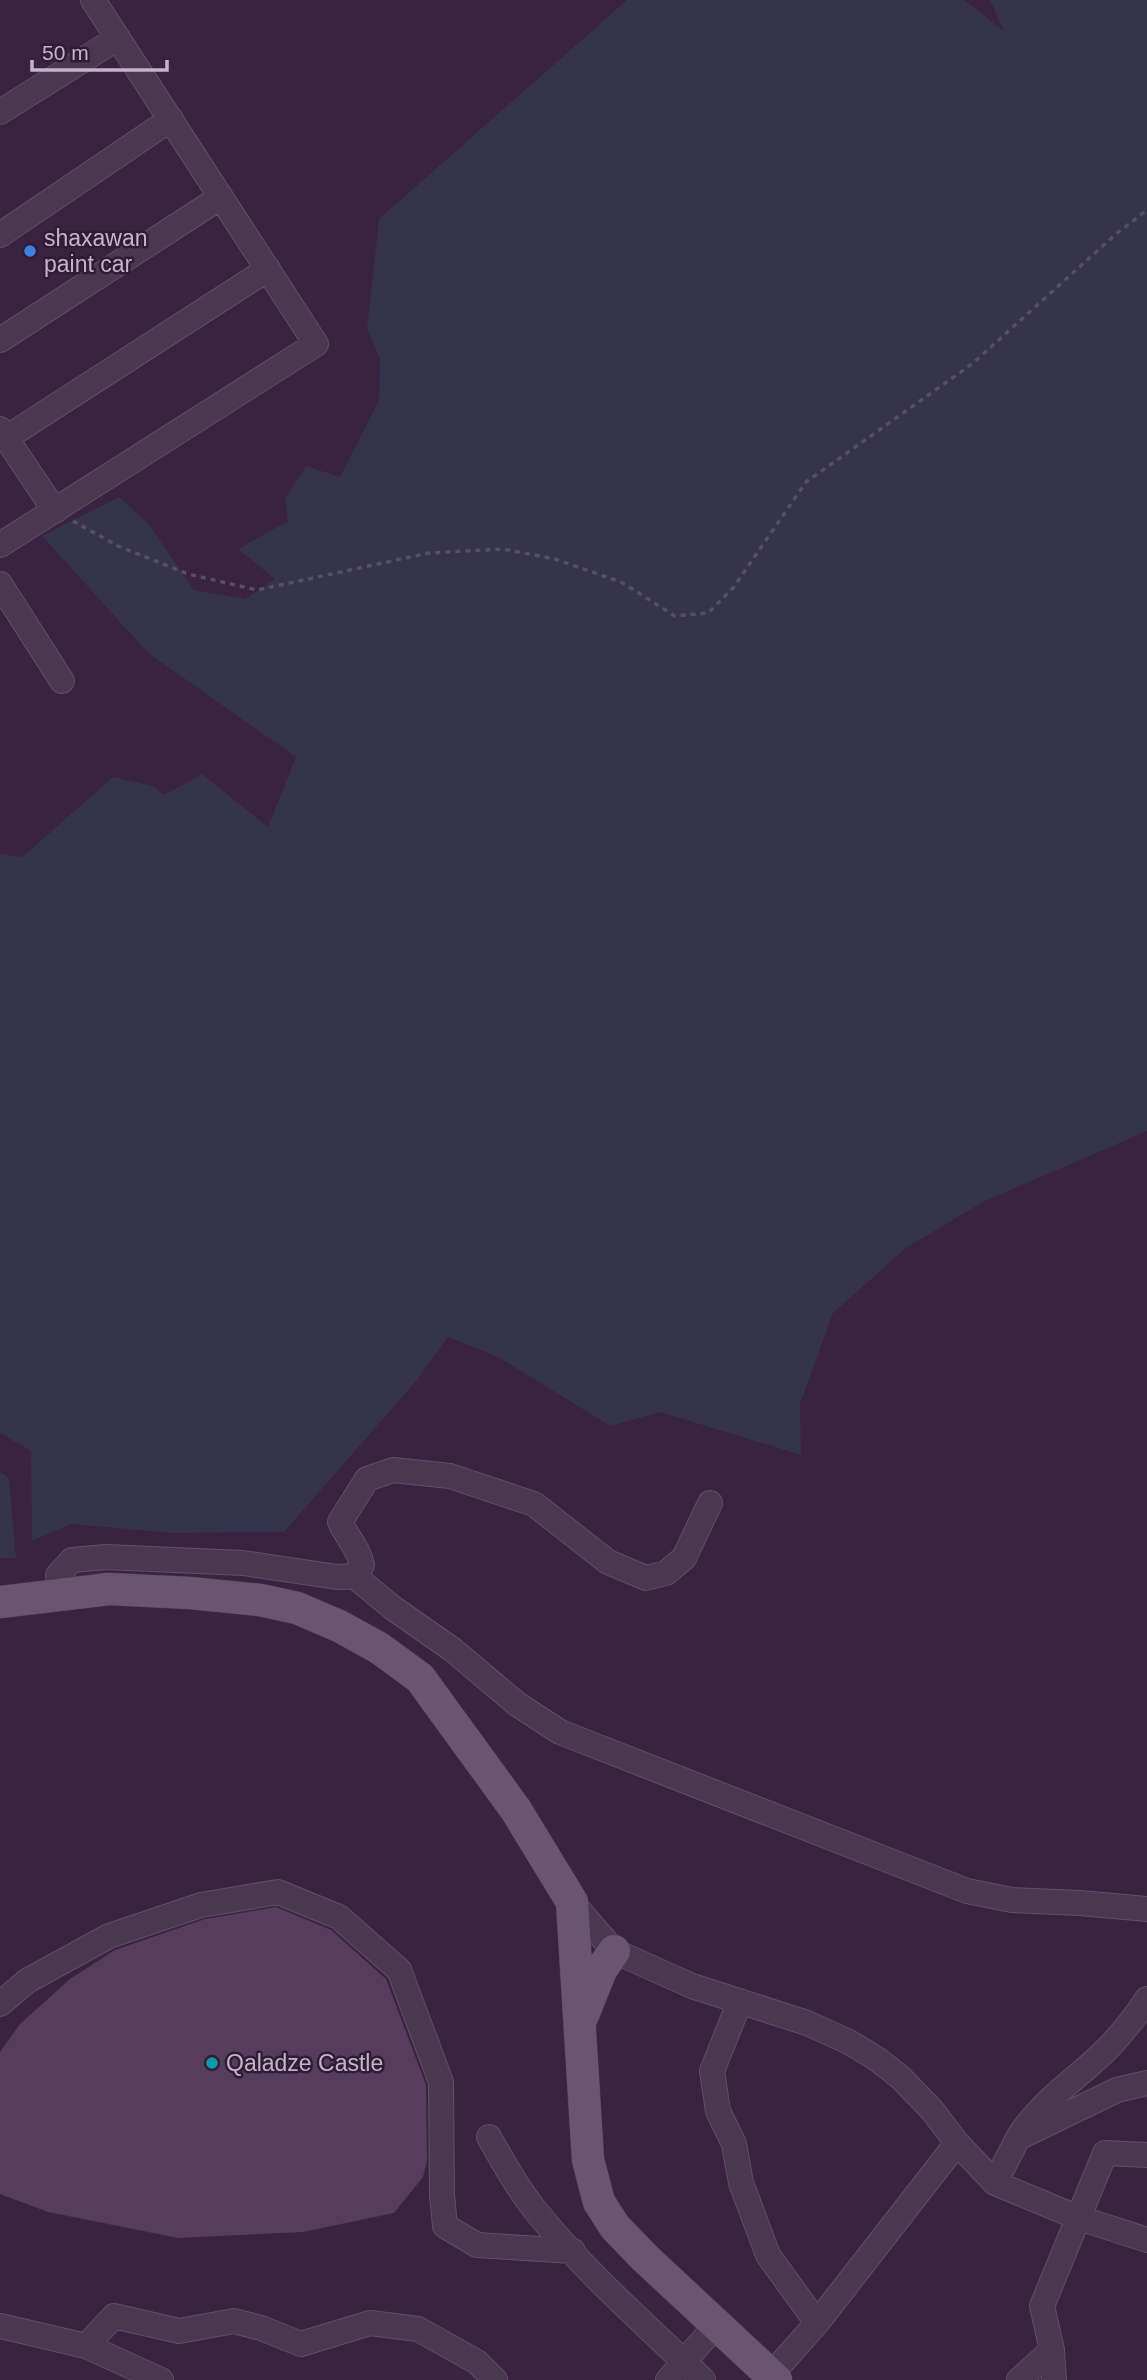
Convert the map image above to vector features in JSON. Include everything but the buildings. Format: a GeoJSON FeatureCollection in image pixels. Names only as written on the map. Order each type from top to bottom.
{"type":"FeatureCollection","features":[{"type":"Feature","properties":{"kind":"main road"},"geometry":{"type":"LineString","coordinates":[[0,1602],[108,1589],[260,1600],[298,1608],[340,1626],[379,1648],[420,1678],[516,1810],[572,1902],[589,2160],[600,2202],[607,2216],[622,2234],[773,2378]]}},
{"type":"Feature","properties":{"kind":"main road"},"geometry":{"type":"LineString","coordinates":[[580,2024],[601,1970],[614,1951]]}},
{"type":"Feature","properties":{"kind":"street"},"geometry":{"type":"LineString","coordinates":[[0,545],[316,344],[93,0]]}},
{"type":"Feature","properties":{"kind":"street"},"geometry":{"type":"LineString","coordinates":[[0,112],[118,38]]}},
{"type":"Feature","properties":{"kind":"street"},"geometry":{"type":"LineString","coordinates":[[0,235],[171,119]]}},
{"type":"Feature","properties":{"kind":"street"},"geometry":{"type":"LineString","coordinates":[[0,340],[221,197]]}},
{"type":"Feature","properties":{"kind":"street"},"geometry":{"type":"LineString","coordinates":[[55,512],[3,433],[268,269]]}},
{"type":"Feature","properties":{"kind":"street"},"geometry":{"type":"LineString","coordinates":[[0,584],[62,681]]}},
{"type":"Feature","properties":{"kind":"street"},"geometry":{"type":"LineString","coordinates":[[354,1576],[362,1565],[360,1554],[348,1538],[345,1515],[367,1479],[393,1470],[450,1476],[534,1504],[608,1562],[646,1578],[666,1573],[684,1558],[710,1503]]}},
{"type":"Feature","properties":{"kind":"street"},"geometry":{"type":"LineString","coordinates":[[59,1594],[58,1575],[72,1560],[106,1557],[243,1563],[338,1577],[354,1576],[393,1608],[453,1650],[517,1704],[560,1732],[967,1891],[1012,1900],[1147,1909]]}},
{"type":"Feature","properties":{"kind":"street"},"geometry":{"type":"LineString","coordinates":[[0,2004],[27,1981],[108,1936],[201,1905],[278,1892],[339,1917],[399,1970],[441,2082],[442,2195],[445,2226],[477,2245],[573,2251]]}},
{"type":"Feature","properties":{"kind":"street"},"geometry":{"type":"LineString","coordinates":[[572,1902],[614,1951],[692,1986],[807,2023],[849,2042],[877,2059],[900,2077],[932,2110],[957,2143],[995,2183],[1079,2218],[1147,2240]]}},
{"type":"Feature","properties":{"kind":"street"},"geometry":{"type":"LineString","coordinates":[[995,2183],[1018,2138],[1044,2104],[1108,2048],[1147,1999]]}},
{"type":"Feature","properties":{"kind":"street"},"geometry":{"type":"LineString","coordinates":[[740,2001],[712,2071],[718,2111],[734,2144],[741,2183],[768,2255],[817,2322]]}},
{"type":"Feature","properties":{"kind":"street"},"geometry":{"type":"LineString","coordinates":[[1018,2138],[1117,2090],[1147,2083]]}},
{"type":"Feature","properties":{"kind":"street"},"geometry":{"type":"LineString","coordinates":[[489,2137],[535,2209],[676,2371],[702,2380]]}},
{"type":"Feature","properties":{"kind":"street"},"geometry":{"type":"LineString","coordinates":[[773,2378],[957,2143]]}},
{"type":"Feature","properties":{"kind":"street"},"geometry":{"type":"LineString","coordinates":[[1037,2377],[1052,2350],[1042,2305],[1105,2153],[1147,2155]]}},
{"type":"Feature","properties":{"kind":"street"},"geometry":{"type":"LineString","coordinates":[[86,2346],[114,2316],[179,2331],[234,2320],[301,2344],[370,2323],[418,2329],[477,2362],[495,2380]]}},
{"type":"Feature","properties":{"kind":"street"},"geometry":{"type":"LineString","coordinates":[[676,2371],[717,2324]]}},
{"type":"Feature","properties":{"kind":"street"},"geometry":{"type":"LineString","coordinates":[[0,2326],[86,2346],[161,2380]]}},
{"type":"Feature","properties":{"kind":"path"},"geometry":{"type":"LineString","coordinates":[[55,512],[118,546],[188,574],[257,590],[429,553],[503,550],[555,559],[621,582],[675,616],[708,613],[733,587],[806,482],[972,364],[1116,234],[1147,210]]}},
{"type":"Feature","properties":{"kind":"shaded area"},"geometry":{"type":"Polygon","coordinates":[[[627,0],[964,0],[1004,31],[990,0],[1147,0],[1147,1131],[983,1202],[906,1248],[833,1313],[800,1404],[801,1455],[660,1412],[610,1426],[500,1358],[448,1337],[417,1380],[284,1532],[172,1533],[71,1524],[32,1541],[31,1451],[0,1433],[0,854],[22,857],[113,777],[153,786],[164,795],[202,774],[268,827],[296,757],[148,653],[42,536],[119,497],[147,522],[194,590],[245,599],[275,579],[238,549],[288,521],[285,499],[306,466],[340,477],[379,400],[380,359],[367,328],[379,219],[627,0]]]}},
{"type":"Feature","properties":{"kind":"shaded area"},"geometry":{"type":"Polygon","coordinates":[[[0,1472],[9,1478],[16,1558],[0,1558],[0,1472]]]}},
{"type":"Feature","properties":{"kind":"place","name":"shaxawan paint car"},"geometry":{"type":"Point","coordinates":[30,251]}},
{"type":"Feature","properties":{"kind":"place","name":"Qaladze Castle"},"geometry":{"type":"Point","coordinates":[212,2063]}}]}
